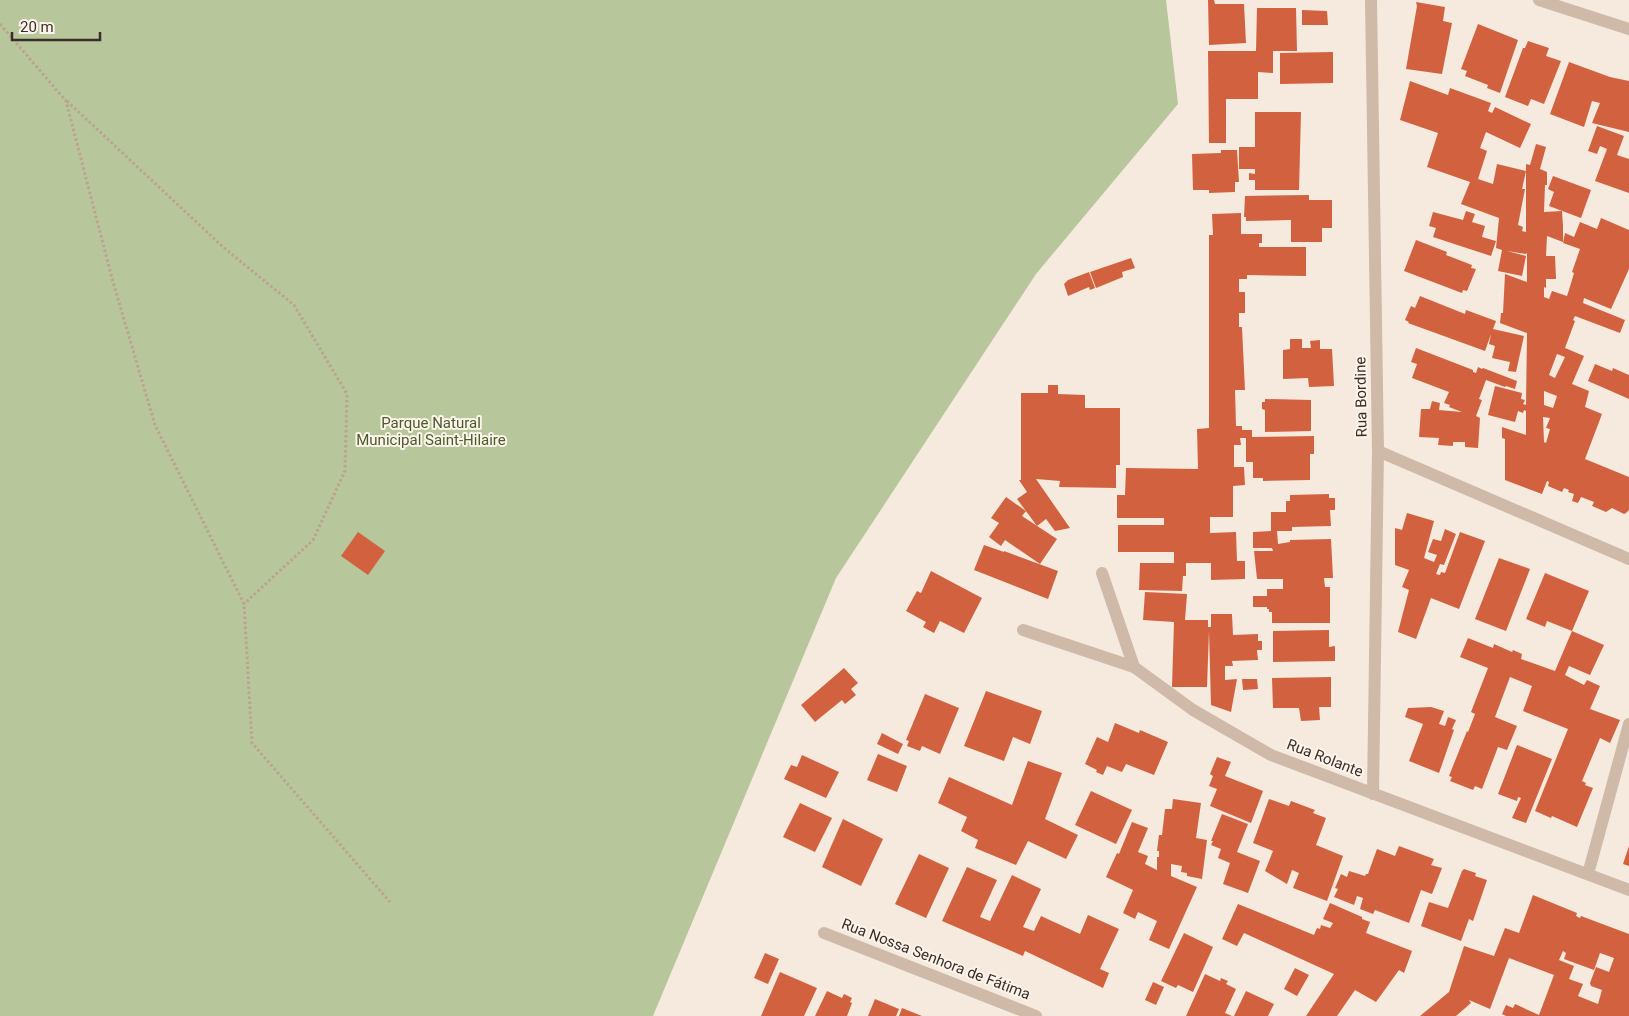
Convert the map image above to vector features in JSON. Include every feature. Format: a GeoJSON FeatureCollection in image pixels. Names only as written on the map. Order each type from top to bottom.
{"type":"FeatureCollection","features":[{"type":"Feature","properties":{"kind":"street","name":"Rua Bordine"},"geometry":{"type":"LineString","coordinates":[[1371,0],[1378,451],[1373,794]]}},
{"type":"Feature","properties":{"kind":"street"},"geometry":{"type":"LineString","coordinates":[[1539,0],[1629,28]]}},
{"type":"Feature","properties":{"kind":"street"},"geometry":{"type":"LineString","coordinates":[[1378,451],[1629,559]]}},
{"type":"Feature","properties":{"kind":"street"},"geometry":{"type":"LineString","coordinates":[[1102,573],[1134,667]]}},
{"type":"Feature","properties":{"kind":"street","name":"Rua Rolante"},"geometry":{"type":"LineString","coordinates":[[1023,630],[1134,667],[1193,710],[1271,756],[1629,890]]}},
{"type":"Feature","properties":{"kind":"street"},"geometry":{"type":"LineString","coordinates":[[1588,874],[1629,724]]}},
{"type":"Feature","properties":{"kind":"street","name":"Rua Nossa Senhora de Fátima"},"geometry":{"type":"LineString","coordinates":[[824,933],[1036,1016]]}},
{"type":"Feature","properties":{"kind":"path"},"geometry":{"type":"LineString","coordinates":[[0,24],[66,101],[223,247],[294,305],[348,394],[345,471],[313,540],[244,604]]}},
{"type":"Feature","properties":{"kind":"path"},"geometry":{"type":"LineString","coordinates":[[66,101],[113,282],[155,425],[244,604],[252,743],[390,902]]}},
{"type":"Feature","properties":{"kind":"green space","name":"Parque Natural Municipal Saint-Hilaire"},"geometry":{"type":"Polygon","coordinates":[[[0,0],[1166,0],[1178,104],[1036,274],[836,578],[653,1016],[0,1016],[0,0]]]}},
{"type":"Feature","properties":{"kind":"building"},"geometry":{"type":"Polygon","coordinates":[[[1208,0],[1214,0],[1215,4],[1244,4],[1246,43],[1209,45],[1208,0]]]}},
{"type":"Feature","properties":{"kind":"building"},"geometry":{"type":"Polygon","coordinates":[[[1416,2],[1445,7],[1443,21],[1452,23],[1442,74],[1406,69],[1417,6],[1416,2]]]}},
{"type":"Feature","properties":{"kind":"building"},"geometry":{"type":"Polygon","coordinates":[[[1257,8],[1296,8],[1297,51],[1273,51],[1273,73],[1258,72],[1258,99],[1226,99],[1226,143],[1209,143],[1208,51],[1256,51],[1257,8]]]}},
{"type":"Feature","properties":{"kind":"building"},"geometry":{"type":"Polygon","coordinates":[[[1302,10],[1327,11],[1328,25],[1302,25],[1302,10]]]}},
{"type":"Feature","properties":{"kind":"building"},"geometry":{"type":"Polygon","coordinates":[[[1478,24],[1518,40],[1500,93],[1487,88],[1488,85],[1465,76],[1467,71],[1461,69],[1478,24]]]}},
{"type":"Feature","properties":{"kind":"building"},"geometry":{"type":"Polygon","coordinates":[[[1528,41],[1549,48],[1546,56],[1561,61],[1544,104],[1531,99],[1528,106],[1505,97],[1523,48],[1525,48],[1528,41]]]}},
{"type":"Feature","properties":{"kind":"building"},"geometry":{"type":"Polygon","coordinates":[[[1333,52],[1333,83],[1280,84],[1280,53],[1333,52]]]}},
{"type":"Feature","properties":{"kind":"building"},"geometry":{"type":"Polygon","coordinates":[[[1569,62],[1610,77],[1629,81],[1629,132],[1592,123],[1600,103],[1592,101],[1584,127],[1550,114],[1569,62]]]}},
{"type":"Feature","properties":{"kind":"building"},"geometry":{"type":"Polygon","coordinates":[[[1410,81],[1448,95],[1450,88],[1491,103],[1488,111],[1492,113],[1495,107],[1531,124],[1520,148],[1486,132],[1480,148],[1487,151],[1478,179],[1493,184],[1497,164],[1526,171],[1526,164],[1530,165],[1536,144],[1546,147],[1540,169],[1547,172],[1544,212],[1562,211],[1563,242],[1547,236],[1546,256],[1555,256],[1556,279],[1546,279],[1544,297],[1549,299],[1552,291],[1567,296],[1569,290],[1574,273],[1572,272],[1580,249],[1563,243],[1565,233],[1574,237],[1580,222],[1597,229],[1601,218],[1629,230],[1629,269],[1611,309],[1584,298],[1583,303],[1625,320],[1620,333],[1575,316],[1565,348],[1584,356],[1572,384],[1589,391],[1585,407],[1602,414],[1585,459],[1629,477],[1629,510],[1626,513],[1624,514],[1612,508],[1606,512],[1592,506],[1594,502],[1581,497],[1578,503],[1572,501],[1574,494],[1568,492],[1569,490],[1564,488],[1562,492],[1548,486],[1549,482],[1547,481],[1542,494],[1505,480],[1505,439],[1502,438],[1502,427],[1526,435],[1526,411],[1524,410],[1523,413],[1518,411],[1515,422],[1488,415],[1495,386],[1522,393],[1521,399],[1525,400],[1523,404],[1526,405],[1527,333],[1500,323],[1501,313],[1503,313],[1505,274],[1527,282],[1527,253],[1507,251],[1526,256],[1522,276],[1498,271],[1502,250],[1496,248],[1499,218],[1461,204],[1470,182],[1427,167],[1438,133],[1400,120],[1410,81]],[[1526,171],[1522,189],[1525,189],[1518,225],[1523,227],[1522,231],[1526,232],[1526,171]],[[1557,354],[1549,375],[1555,378],[1565,357],[1557,354]],[[1544,391],[1544,405],[1553,408],[1557,396],[1544,391]],[[1543,417],[1544,442],[1546,443],[1550,429],[1546,428],[1550,418],[1543,417]]]}},
{"type":"Feature","properties":{"kind":"building"},"geometry":{"type":"Polygon","coordinates":[[[1255,112],[1301,112],[1299,190],[1255,190],[1255,180],[1249,180],[1249,173],[1255,174],[1255,169],[1239,169],[1239,147],[1255,147],[1255,112]]]}},
{"type":"Feature","properties":{"kind":"building"},"geometry":{"type":"Polygon","coordinates":[[[1597,126],[1624,136],[1617,155],[1629,159],[1629,193],[1595,181],[1607,149],[1600,146],[1597,154],[1588,151],[1597,126]]]}},
{"type":"Feature","properties":{"kind":"building"},"geometry":{"type":"Polygon","coordinates":[[[1221,150],[1237,150],[1239,182],[1235,182],[1235,192],[1209,193],[1209,190],[1193,190],[1192,154],[1221,153],[1221,150]]]}},
{"type":"Feature","properties":{"kind":"building"},"geometry":{"type":"Polygon","coordinates":[[[1553,176],[1591,190],[1581,218],[1549,206],[1554,192],[1548,189],[1553,176]]]}},
{"type":"Feature","properties":{"kind":"building"},"geometry":{"type":"Polygon","coordinates":[[[1309,195],[1309,200],[1332,200],[1332,228],[1322,228],[1322,242],[1291,242],[1291,220],[1246,221],[1246,217],[1244,217],[1245,196],[1309,195]]]}},
{"type":"Feature","properties":{"kind":"building"},"geometry":{"type":"Polygon","coordinates":[[[1466,211],[1475,214],[1472,222],[1485,226],[1482,237],[1496,241],[1491,256],[1433,237],[1436,228],[1429,226],[1433,212],[1463,220],[1466,211]]]}},
{"type":"Feature","properties":{"kind":"building"},"geometry":{"type":"Polygon","coordinates":[[[1241,213],[1241,234],[1262,234],[1262,243],[1259,243],[1259,247],[1306,247],[1306,276],[1247,275],[1247,279],[1239,279],[1239,292],[1245,292],[1245,313],[1239,313],[1239,327],[1242,327],[1245,390],[1235,390],[1236,426],[1242,426],[1242,430],[1252,430],[1252,437],[1314,436],[1314,454],[1310,454],[1310,480],[1263,481],[1263,478],[1253,478],[1253,462],[1246,462],[1246,438],[1240,438],[1241,445],[1234,445],[1234,467],[1244,467],[1245,485],[1233,486],[1233,517],[1210,517],[1210,533],[1236,532],[1237,561],[1245,561],[1245,579],[1211,580],[1211,563],[1186,563],[1186,576],[1183,576],[1182,591],[1139,590],[1140,563],[1174,563],[1174,552],[1118,552],[1118,525],[1164,525],[1164,518],[1117,518],[1117,495],[1125,495],[1126,468],[1198,469],[1197,429],[1209,428],[1209,235],[1213,235],[1212,214],[1241,213]]]}},
{"type":"Feature","properties":{"kind":"building"},"geometry":{"type":"Polygon","coordinates":[[[1416,240],[1447,252],[1446,255],[1472,265],[1471,268],[1476,269],[1467,291],[1463,290],[1462,293],[1404,271],[1416,240]]]}},
{"type":"Feature","properties":{"kind":"building"},"geometry":{"type":"Polygon","coordinates":[[[1131,258],[1135,268],[1122,272],[1123,277],[1096,288],[1090,272],[1131,258]]]}},
{"type":"Feature","properties":{"kind":"building"},"geometry":{"type":"Polygon","coordinates":[[[1089,272],[1095,288],[1090,290],[1089,287],[1068,296],[1064,284],[1068,280],[1089,272]]]}},
{"type":"Feature","properties":{"kind":"building"},"geometry":{"type":"Polygon","coordinates":[[[1420,296],[1465,314],[1466,310],[1496,321],[1493,329],[1524,336],[1516,372],[1508,371],[1510,362],[1492,358],[1495,346],[1489,344],[1491,334],[1485,351],[1408,323],[1405,320],[1411,306],[1415,308],[1420,296]]]}},
{"type":"Feature","properties":{"kind":"building"},"geometry":{"type":"Polygon","coordinates":[[[1290,339],[1302,339],[1302,348],[1311,348],[1310,341],[1320,340],[1320,349],[1332,349],[1334,386],[1309,387],[1308,378],[1283,379],[1283,350],[1290,349],[1290,339]]]}},
{"type":"Feature","properties":{"kind":"building"},"geometry":{"type":"Polygon","coordinates":[[[1416,348],[1473,370],[1476,373],[1478,367],[1517,381],[1515,389],[1486,380],[1479,399],[1482,400],[1476,416],[1480,418],[1478,448],[1465,447],[1465,442],[1453,442],[1453,446],[1438,445],[1439,438],[1419,437],[1421,409],[1430,409],[1432,401],[1440,403],[1439,410],[1462,412],[1444,403],[1449,392],[1412,378],[1417,364],[1411,362],[1416,348]]]}},
{"type":"Feature","properties":{"kind":"building"},"geometry":{"type":"Polygon","coordinates":[[[1595,364],[1612,371],[1613,368],[1629,375],[1629,399],[1588,381],[1595,364]]]}},
{"type":"Feature","properties":{"kind":"building"},"geometry":{"type":"Polygon","coordinates":[[[1048,385],[1058,385],[1058,394],[1085,395],[1085,408],[1120,408],[1120,465],[1116,465],[1116,488],[1059,487],[1060,481],[1036,479],[1070,528],[1055,531],[1046,519],[1037,526],[1017,499],[1027,492],[1019,480],[1021,480],[1021,393],[1048,393],[1048,385]]]}},
{"type":"Feature","properties":{"kind":"building"},"geometry":{"type":"Polygon","coordinates":[[[1265,399],[1311,400],[1311,431],[1265,432],[1265,410],[1262,409],[1262,402],[1265,402],[1265,399]]]}},
{"type":"Feature","properties":{"kind":"building"},"geometry":{"type":"Polygon","coordinates":[[[1329,494],[1329,498],[1335,498],[1335,510],[1330,510],[1331,526],[1292,527],[1292,531],[1277,531],[1278,544],[1290,542],[1290,540],[1331,539],[1333,578],[1324,578],[1325,587],[1330,587],[1330,623],[1272,623],[1272,612],[1269,612],[1267,607],[1253,607],[1253,596],[1267,596],[1267,589],[1283,589],[1283,579],[1257,579],[1254,551],[1273,551],[1272,548],[1253,548],[1253,532],[1271,531],[1271,512],[1286,512],[1286,501],[1290,501],[1290,495],[1329,494]]]}},
{"type":"Feature","properties":{"kind":"building"},"geometry":{"type":"Polygon","coordinates":[[[1006,497],[1026,511],[1022,516],[1057,539],[1040,564],[1005,540],[1001,546],[989,537],[999,523],[991,518],[1006,497]]]}},
{"type":"Feature","properties":{"kind":"building"},"geometry":{"type":"Polygon","coordinates":[[[1407,513],[1434,521],[1424,558],[1434,562],[1437,555],[1428,552],[1433,539],[1441,541],[1445,529],[1456,534],[1444,565],[1440,564],[1436,574],[1445,573],[1460,532],[1485,541],[1459,609],[1431,598],[1416,639],[1398,632],[1409,590],[1402,587],[1409,570],[1395,565],[1395,528],[1402,530],[1407,513]]]}},
{"type":"Feature","properties":{"kind":"building"},"geometry":{"type":"Polygon","coordinates":[[[358,532],[385,551],[368,575],[341,556],[358,532]]]}},
{"type":"Feature","properties":{"kind":"building"},"geometry":{"type":"Polygon","coordinates":[[[984,545],[1058,571],[1048,599],[974,570],[984,545]]]}},
{"type":"Feature","properties":{"kind":"building"},"geometry":{"type":"Polygon","coordinates":[[[1499,558],[1530,569],[1506,631],[1475,619],[1499,558]]]}},
{"type":"Feature","properties":{"kind":"building"},"geometry":{"type":"Polygon","coordinates":[[[931,571],[982,598],[964,633],[940,621],[934,633],[923,627],[926,622],[906,611],[917,591],[921,593],[931,571]]]}},
{"type":"Feature","properties":{"kind":"building"},"geometry":{"type":"Polygon","coordinates":[[[1545,573],[1589,591],[1572,631],[1547,621],[1545,627],[1526,619],[1545,573]]]}},
{"type":"Feature","properties":{"kind":"building"},"geometry":{"type":"Polygon","coordinates":[[[1145,592],[1187,594],[1185,620],[1208,620],[1208,627],[1211,627],[1211,614],[1232,614],[1233,635],[1258,634],[1258,641],[1262,641],[1262,650],[1257,650],[1258,660],[1232,661],[1233,666],[1225,666],[1225,680],[1237,679],[1231,712],[1211,705],[1209,631],[1207,687],[1172,687],[1174,622],[1143,620],[1145,592]]]}},
{"type":"Feature","properties":{"kind":"building"},"geometry":{"type":"Polygon","coordinates":[[[1329,630],[1329,647],[1335,646],[1335,661],[1273,662],[1273,631],[1329,630]]]}},
{"type":"Feature","properties":{"kind":"building"},"geometry":{"type":"Polygon","coordinates":[[[1572,631],[1604,645],[1590,675],[1569,666],[1565,675],[1584,685],[1587,680],[1600,686],[1590,709],[1620,720],[1610,743],[1600,738],[1582,781],[1586,783],[1585,785],[1593,788],[1577,827],[1535,811],[1568,729],[1523,711],[1532,686],[1510,677],[1495,717],[1517,726],[1507,750],[1498,747],[1482,789],[1475,786],[1473,790],[1450,781],[1452,777],[1449,776],[1475,714],[1471,712],[1488,668],[1460,657],[1468,638],[1493,648],[1494,644],[1512,652],[1513,650],[1522,654],[1521,659],[1555,671],[1572,631]]]}},
{"type":"Feature","properties":{"kind":"building"},"geometry":{"type":"Polygon","coordinates":[[[844,668],[858,683],[851,689],[856,695],[845,704],[842,700],[815,722],[801,705],[844,668]]]}},
{"type":"Feature","properties":{"kind":"building"},"geometry":{"type":"Polygon","coordinates":[[[1331,677],[1331,707],[1319,707],[1320,720],[1301,721],[1299,708],[1273,708],[1272,678],[1331,677]]]}},
{"type":"Feature","properties":{"kind":"building"},"geometry":{"type":"Polygon","coordinates":[[[1242,679],[1257,679],[1258,689],[1243,690],[1242,679]]]}},
{"type":"Feature","properties":{"kind":"building"},"geometry":{"type":"Polygon","coordinates":[[[986,691],[1042,711],[1030,744],[1013,737],[1004,761],[964,746],[986,691]]]}},
{"type":"Feature","properties":{"kind":"building"},"geometry":{"type":"Polygon","coordinates":[[[925,694],[959,708],[940,754],[922,746],[920,751],[907,746],[909,741],[906,740],[925,694]]]}},
{"type":"Feature","properties":{"kind":"building"},"geometry":{"type":"Polygon","coordinates":[[[1431,707],[1444,711],[1439,724],[1445,726],[1448,717],[1456,720],[1439,773],[1409,761],[1423,724],[1405,717],[1408,708],[1431,707]]]}},
{"type":"Feature","properties":{"kind":"building"},"geometry":{"type":"Polygon","coordinates":[[[1115,723],[1139,733],[1140,730],[1168,742],[1154,775],[1126,764],[1122,772],[1107,766],[1103,775],[1085,764],[1097,737],[1108,742],[1115,723]]]}},
{"type":"Feature","properties":{"kind":"building"},"geometry":{"type":"Polygon","coordinates":[[[882,733],[903,744],[898,754],[877,744],[882,733]]]}},
{"type":"Feature","properties":{"kind":"building"},"geometry":{"type":"Polygon","coordinates":[[[1517,745],[1552,759],[1526,823],[1512,818],[1521,798],[1518,797],[1517,801],[1498,794],[1517,745]]]}},
{"type":"Feature","properties":{"kind":"building"},"geometry":{"type":"Polygon","coordinates":[[[878,754],[907,766],[897,792],[867,780],[878,754]]]}},
{"type":"Feature","properties":{"kind":"building"},"geometry":{"type":"Polygon","coordinates":[[[802,755],[839,772],[826,798],[784,779],[791,765],[797,767],[802,755]]]}},
{"type":"Feature","properties":{"kind":"building"},"geometry":{"type":"Polygon","coordinates":[[[1217,757],[1231,762],[1225,776],[1263,791],[1251,823],[1210,806],[1217,789],[1209,786],[1213,776],[1210,774],[1217,757]]]}},
{"type":"Feature","properties":{"kind":"building"},"geometry":{"type":"Polygon","coordinates":[[[1028,761],[1062,773],[1045,819],[1078,835],[1066,859],[1028,841],[1016,865],[975,848],[978,840],[961,831],[967,817],[938,803],[949,777],[1012,805],[1028,761]]]}},
{"type":"Feature","properties":{"kind":"building"},"geometry":{"type":"Polygon","coordinates":[[[1091,791],[1132,810],[1116,844],[1075,825],[1091,791]]]}},
{"type":"Feature","properties":{"kind":"building"},"geometry":{"type":"Polygon","coordinates":[[[1173,799],[1201,803],[1196,838],[1207,840],[1202,879],[1187,876],[1187,873],[1181,872],[1182,866],[1171,864],[1171,876],[1197,887],[1169,949],[1149,940],[1157,921],[1138,912],[1135,919],[1123,913],[1133,890],[1106,877],[1117,853],[1119,854],[1132,822],[1148,828],[1138,852],[1148,856],[1145,864],[1157,870],[1159,835],[1162,835],[1165,809],[1172,809],[1173,799]]]}},
{"type":"Feature","properties":{"kind":"building"},"geometry":{"type":"Polygon","coordinates":[[[1269,799],[1289,806],[1291,801],[1315,810],[1313,813],[1326,818],[1316,845],[1343,856],[1327,901],[1293,888],[1299,873],[1292,870],[1287,884],[1265,871],[1273,851],[1253,843],[1269,799]]]}},
{"type":"Feature","properties":{"kind":"building"},"geometry":{"type":"Polygon","coordinates":[[[800,803],[832,818],[815,852],[783,837],[800,803]]]}},
{"type":"Feature","properties":{"kind":"building"},"geometry":{"type":"Polygon","coordinates":[[[1222,814],[1248,824],[1237,852],[1260,861],[1248,893],[1223,884],[1230,863],[1218,858],[1221,849],[1211,845],[1222,814]]]}},
{"type":"Feature","properties":{"kind":"building"},"geometry":{"type":"Polygon","coordinates":[[[843,819],[883,839],[861,886],[822,867],[843,819]]]}},
{"type":"Feature","properties":{"kind":"building"},"geometry":{"type":"Polygon","coordinates":[[[1399,846],[1434,859],[1431,865],[1442,868],[1432,894],[1421,890],[1409,923],[1375,910],[1373,914],[1360,909],[1363,898],[1357,896],[1354,905],[1334,897],[1338,889],[1335,888],[1341,874],[1347,877],[1349,871],[1365,876],[1368,874],[1377,849],[1395,856],[1399,846]]]}},
{"type":"Feature","properties":{"kind":"building"},"geometry":{"type":"Polygon","coordinates":[[[1629,846],[1629,866],[1623,864],[1629,846]]]}},
{"type":"Feature","properties":{"kind":"building"},"geometry":{"type":"Polygon","coordinates":[[[919,854],[949,868],[926,918],[895,904],[919,854]]]}},
{"type":"Feature","properties":{"kind":"building"},"geometry":{"type":"Polygon","coordinates":[[[967,867],[997,880],[980,917],[990,921],[1012,875],[1041,889],[1023,927],[1034,931],[1041,916],[1080,934],[1088,915],[1119,929],[1100,969],[1109,973],[1103,988],[1025,951],[1023,956],[942,921],[967,867]]]}},
{"type":"Feature","properties":{"kind":"building"},"geometry":{"type":"Polygon","coordinates":[[[1464,869],[1476,873],[1475,876],[1487,880],[1473,921],[1469,919],[1461,941],[1421,926],[1429,902],[1448,908],[1464,869]]]}},
{"type":"Feature","properties":{"kind":"building"},"geometry":{"type":"Polygon","coordinates":[[[1533,895],[1577,913],[1576,916],[1580,918],[1581,916],[1629,934],[1629,1016],[1506,1016],[1502,1014],[1506,1005],[1513,1008],[1515,1004],[1539,1015],[1554,975],[1509,958],[1490,1009],[1469,1000],[1471,1003],[1456,1016],[1420,1016],[1449,992],[1464,946],[1494,956],[1505,928],[1519,933],[1533,895]],[[1563,951],[1559,960],[1574,966],[1569,979],[1583,984],[1578,996],[1598,1004],[1602,990],[1591,986],[1590,983],[1596,967],[1609,972],[1614,958],[1600,953],[1594,970],[1564,959],[1566,953],[1563,951]]]}},
{"type":"Feature","properties":{"kind":"building"},"geometry":{"type":"Polygon","coordinates":[[[1330,903],[1370,922],[1366,933],[1412,951],[1404,973],[1399,970],[1376,1002],[1355,990],[1337,1016],[1306,1016],[1334,974],[1244,933],[1237,946],[1222,939],[1238,904],[1314,935],[1317,928],[1320,929],[1321,925],[1330,928],[1333,923],[1323,919],[1330,903]]]}},
{"type":"Feature","properties":{"kind":"building"},"geometry":{"type":"Polygon","coordinates":[[[1184,933],[1213,947],[1193,992],[1178,985],[1176,988],[1161,981],[1184,933]]]}},
{"type":"Feature","properties":{"kind":"building"},"geometry":{"type":"Polygon","coordinates":[[[765,953],[779,959],[768,984],[754,978],[765,953]]]}},
{"type":"Feature","properties":{"kind":"building"},"geometry":{"type":"Polygon","coordinates":[[[1295,968],[1309,975],[1297,996],[1284,989],[1295,968]]]}},
{"type":"Feature","properties":{"kind":"building"},"geometry":{"type":"Polygon","coordinates":[[[780,972],[817,988],[804,1016],[761,1016],[780,972]]]}},
{"type":"Feature","properties":{"kind":"building"},"geometry":{"type":"Polygon","coordinates":[[[1205,974],[1220,981],[1221,978],[1228,981],[1226,984],[1236,989],[1225,1013],[1232,1016],[1186,1016],[1205,974]]]}},
{"type":"Feature","properties":{"kind":"building"},"geometry":{"type":"Polygon","coordinates":[[[1153,982],[1164,987],[1156,1005],[1145,1000],[1153,982]]]}},
{"type":"Feature","properties":{"kind":"building"},"geometry":{"type":"Polygon","coordinates":[[[827,991],[842,998],[844,994],[852,998],[847,1016],[815,1016],[827,991]]]}},
{"type":"Feature","properties":{"kind":"building"},"geometry":{"type":"Polygon","coordinates":[[[1246,991],[1274,1004],[1268,1016],[1234,1016],[1246,991]]]}},
{"type":"Feature","properties":{"kind":"building"},"geometry":{"type":"Polygon","coordinates":[[[875,999],[899,1009],[896,1016],[868,1016],[875,999]]]}},
{"type":"Feature","properties":{"kind":"building"},"geometry":{"type":"Polygon","coordinates":[[[902,1008],[922,1016],[899,1016],[902,1008]]]}}]}
